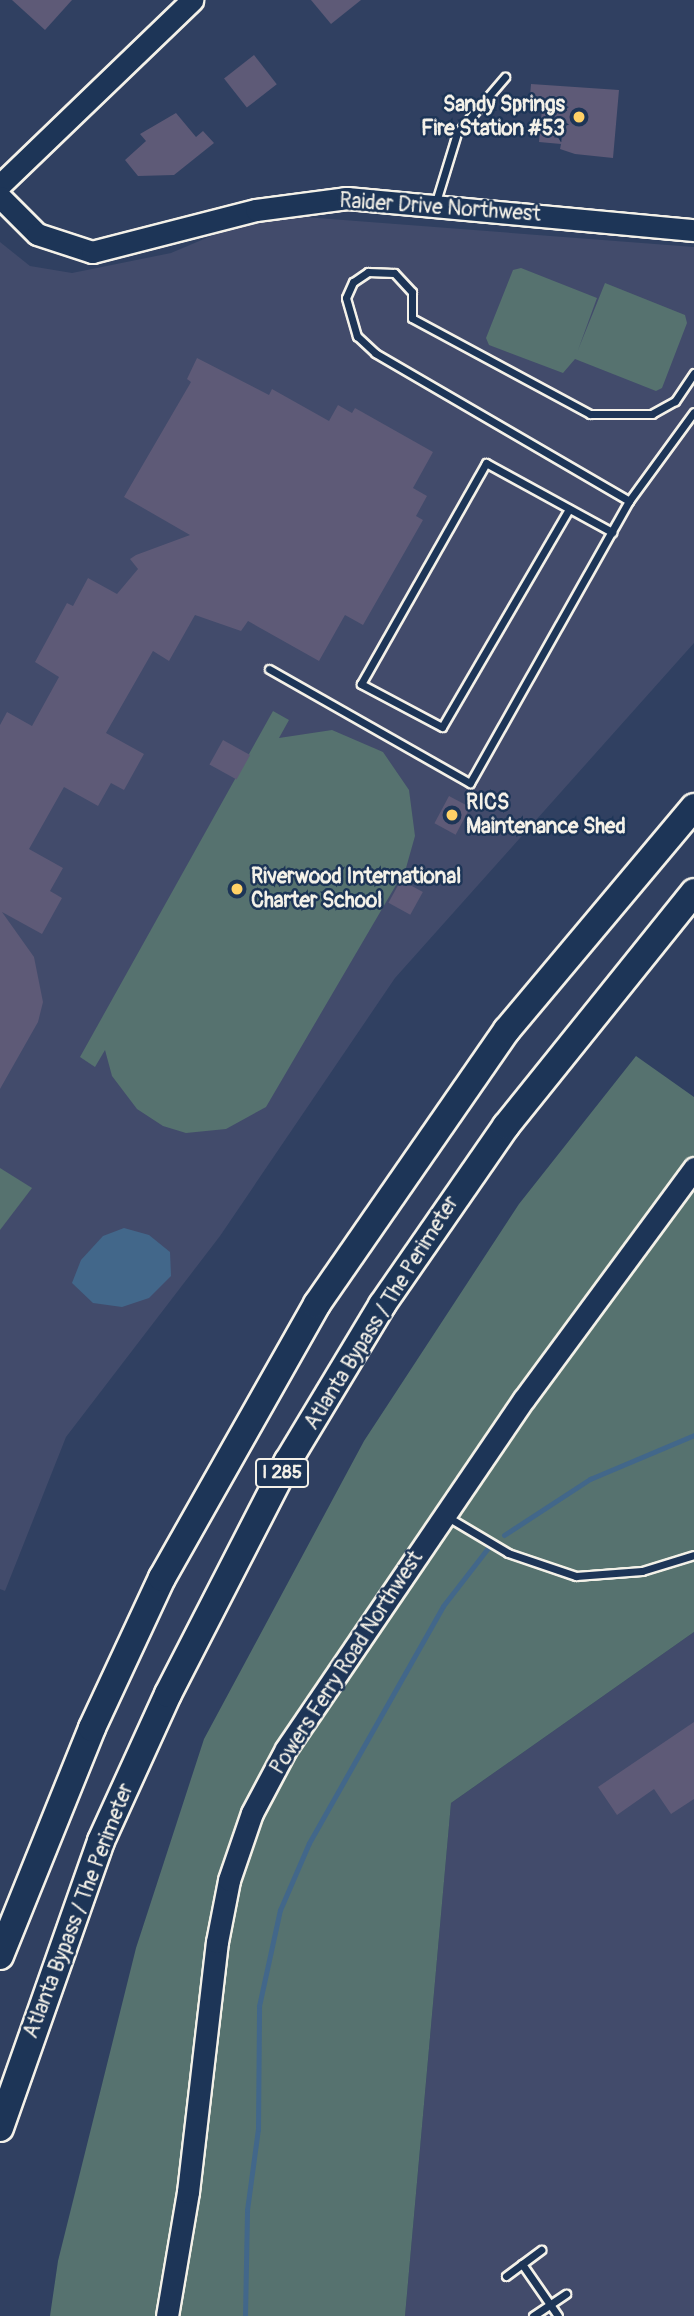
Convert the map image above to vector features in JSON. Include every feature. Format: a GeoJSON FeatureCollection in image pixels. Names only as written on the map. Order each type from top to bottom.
{"type":"FeatureCollection","features":[{"type":"Feature","properties":{"kind":"highway","name":"I 285"},"geometry":{"type":"LineString","coordinates":[[0,1956],[92,1728],[162,1578],[276,1371],[507,1030],[694,807]]}},
{"type":"Feature","properties":{"kind":"highway","name":"Atlanta Bypass / The Perimeter"},"geometry":{"type":"LineString","coordinates":[[0,2128],[101,1841],[174,1682],[288,1461],[382,1306],[498,1137],[694,892]]}},
{"type":"Feature","properties":{"kind":"street"},"geometry":{"type":"LineString","coordinates":[[0,185],[192,0]]}},
{"type":"Feature","properties":{"kind":"street","name":"Raider Drive Northwest"},"geometry":{"type":"LineString","coordinates":[[0,197],[37,234],[92,252],[256,209],[347,198],[694,230]]}},
{"type":"Feature","properties":{"kind":"street","name":"Powers Ferry Road Northwest"},"geometry":{"type":"LineString","coordinates":[[167,2316],[193,2154],[217,1942],[229,1880],[252,1813],[286,1749],[445,1515],[694,1168]]}},
{"type":"Feature","properties":{"kind":"lane"},"geometry":{"type":"LineString","coordinates":[[435,205],[457,133],[505,77]]}},
{"type":"Feature","properties":{"kind":"lane"},"geometry":{"type":"LineString","coordinates":[[629,500],[375,353],[357,336],[348,316],[349,290],[368,272],[394,273],[412,292],[412,318],[590,414],[652,414],[674,401],[694,373]]}},
{"type":"Feature","properties":{"kind":"lane"},"geometry":{"type":"LineString","coordinates":[[269,669],[470,783],[629,500],[694,412]]}},
{"type":"Feature","properties":{"kind":"lane"},"geometry":{"type":"LineString","coordinates":[[569,509],[442,727],[362,684],[486,463],[612,532]]}},
{"type":"Feature","properties":{"kind":"lane"},"geometry":{"type":"LineString","coordinates":[[445,1515],[508,1553],[576,1576],[642,1571],[694,1555]]}},
{"type":"Feature","properties":{"kind":"lane"},"geometry":{"type":"LineString","coordinates":[[506,2276],[541,2250]]}},
{"type":"Feature","properties":{"kind":"lane"},"geometry":{"type":"LineString","coordinates":[[522,2264],[558,2316]]}},
{"type":"Feature","properties":{"kind":"lane"},"geometry":{"type":"LineString","coordinates":[[533,2316],[566,2294]]}},
{"type":"Feature","properties":{"kind":"shaded area","name":"Riverwood International Charter School"},"geometry":{"type":"Polygon","coordinates":[[[278,215],[694,247],[694,643],[395,978],[220,1236],[66,1437],[5,1591],[0,1589],[0,242],[30,266],[72,273],[171,253],[244,222],[278,215]]]}},
{"type":"Feature","properties":{"kind":"shaded area"},"geometry":{"type":"Polygon","coordinates":[[[124,1228],[149,1235],[170,1252],[171,1276],[149,1298],[122,1307],[93,1303],[72,1283],[81,1260],[103,1236],[124,1228]]]}},
{"type":"Feature","properties":{"kind":"shaded area"},"geometry":{"type":"Polygon","coordinates":[[[694,1632],[694,2316],[405,2316],[451,1803],[694,1632]]]}},
{"type":"Feature","properties":{"kind":"green space"},"geometry":{"type":"Polygon","coordinates":[[[521,268],[597,298],[578,350],[605,283],[685,315],[687,323],[662,388],[656,391],[575,359],[563,373],[489,345],[486,338],[513,270],[521,268]]]}},
{"type":"Feature","properties":{"kind":"green space"},"geometry":{"type":"Polygon","coordinates":[[[273,711],[289,720],[279,738],[332,730],[383,752],[409,790],[415,836],[406,868],[266,1107],[226,1129],[186,1133],[163,1126],[137,1109],[112,1076],[105,1050],[95,1067],[80,1057],[273,711]]]}},
{"type":"Feature","properties":{"kind":"green space"},"geometry":{"type":"Polygon","coordinates":[[[636,1056],[694,1097],[694,1632],[451,1803],[405,2316],[50,2316],[58,2261],[136,1948],[204,1739],[364,1441],[519,1204],[636,1056]]]}},
{"type":"Feature","properties":{"kind":"green space"},"geometry":{"type":"Polygon","coordinates":[[[0,1168],[32,1188],[0,1230],[0,1168]]]}},
{"type":"Feature","properties":{"kind":"building"},"geometry":{"type":"Polygon","coordinates":[[[12,0],[72,0],[45,30],[12,0]]]}},
{"type":"Feature","properties":{"kind":"building"},"geometry":{"type":"Polygon","coordinates":[[[311,0],[361,0],[331,24],[311,0]]]}},
{"type":"Feature","properties":{"kind":"building"},"geometry":{"type":"Polygon","coordinates":[[[254,55],[277,84],[247,108],[224,78],[254,55]]]}},
{"type":"Feature","properties":{"kind":"building","name":"Sandy Springs Fire Station #53"},"geometry":{"type":"Polygon","coordinates":[[[531,84],[619,90],[613,158],[575,154],[560,149],[561,144],[539,142],[542,109],[529,108],[531,84]]]}},
{"type":"Feature","properties":{"kind":"building"},"geometry":{"type":"Polygon","coordinates":[[[176,113],[196,137],[203,131],[214,143],[174,175],[138,176],[125,160],[146,141],[140,134],[176,113]]]}},
{"type":"Feature","properties":{"kind":"building"},"geometry":{"type":"Polygon","coordinates":[[[197,358],[269,395],[272,389],[329,421],[338,405],[352,413],[355,408],[433,452],[413,488],[427,496],[416,516],[423,520],[363,625],[345,615],[319,661],[248,621],[241,631],[195,615],[169,661],[153,651],[106,733],[144,754],[124,790],[111,783],[98,806],[64,787],[29,849],[63,868],[50,891],[62,898],[42,934],[2,912],[34,957],[43,1002],[38,1022],[0,1089],[0,725],[7,712],[32,726],[59,677],[35,662],[67,603],[73,606],[88,578],[117,594],[138,569],[130,559],[190,535],[124,497],[191,382],[187,379],[197,358]]]}},
{"type":"Feature","properties":{"kind":"building"},"geometry":{"type":"Polygon","coordinates":[[[223,740],[250,755],[237,780],[209,764],[223,740]]]}},
{"type":"Feature","properties":{"kind":"building","name":"RICS Maintenance Shed"},"geometry":{"type":"Polygon","coordinates":[[[449,796],[470,807],[456,835],[434,823],[449,796]]]}},
{"type":"Feature","properties":{"kind":"building"},"geometry":{"type":"Polygon","coordinates":[[[401,880],[423,892],[410,915],[388,903],[401,880]]]}},
{"type":"Feature","properties":{"kind":"building"},"geometry":{"type":"Polygon","coordinates":[[[694,1722],[694,1799],[671,1814],[654,1789],[617,1815],[598,1787],[694,1722]]]}},
{"type":"Feature","properties":{"kind":"waterway"},"geometry":{"type":"LineString","coordinates":[[504,1535],[590,1479],[694,1435]]}},
{"type":"Feature","properties":{"kind":"waterway"},"geometry":{"type":"LineString","coordinates":[[245,2316],[247,2210],[258,2129],[259,2006],[280,1910],[309,1843],[443,1606],[488,1548]]}},
{"type":"Feature","properties":{"kind":"place","name":"Sandy Springs Fire Station #53"},"geometry":{"type":"Point","coordinates":[579,117]}},
{"type":"Feature","properties":{"kind":"place","name":"RICS Maintenance Shed"},"geometry":{"type":"Point","coordinates":[452,815]}},
{"type":"Feature","properties":{"kind":"place","name":"Riverwood International Charter School"},"geometry":{"type":"Point","coordinates":[237,889]}}]}
